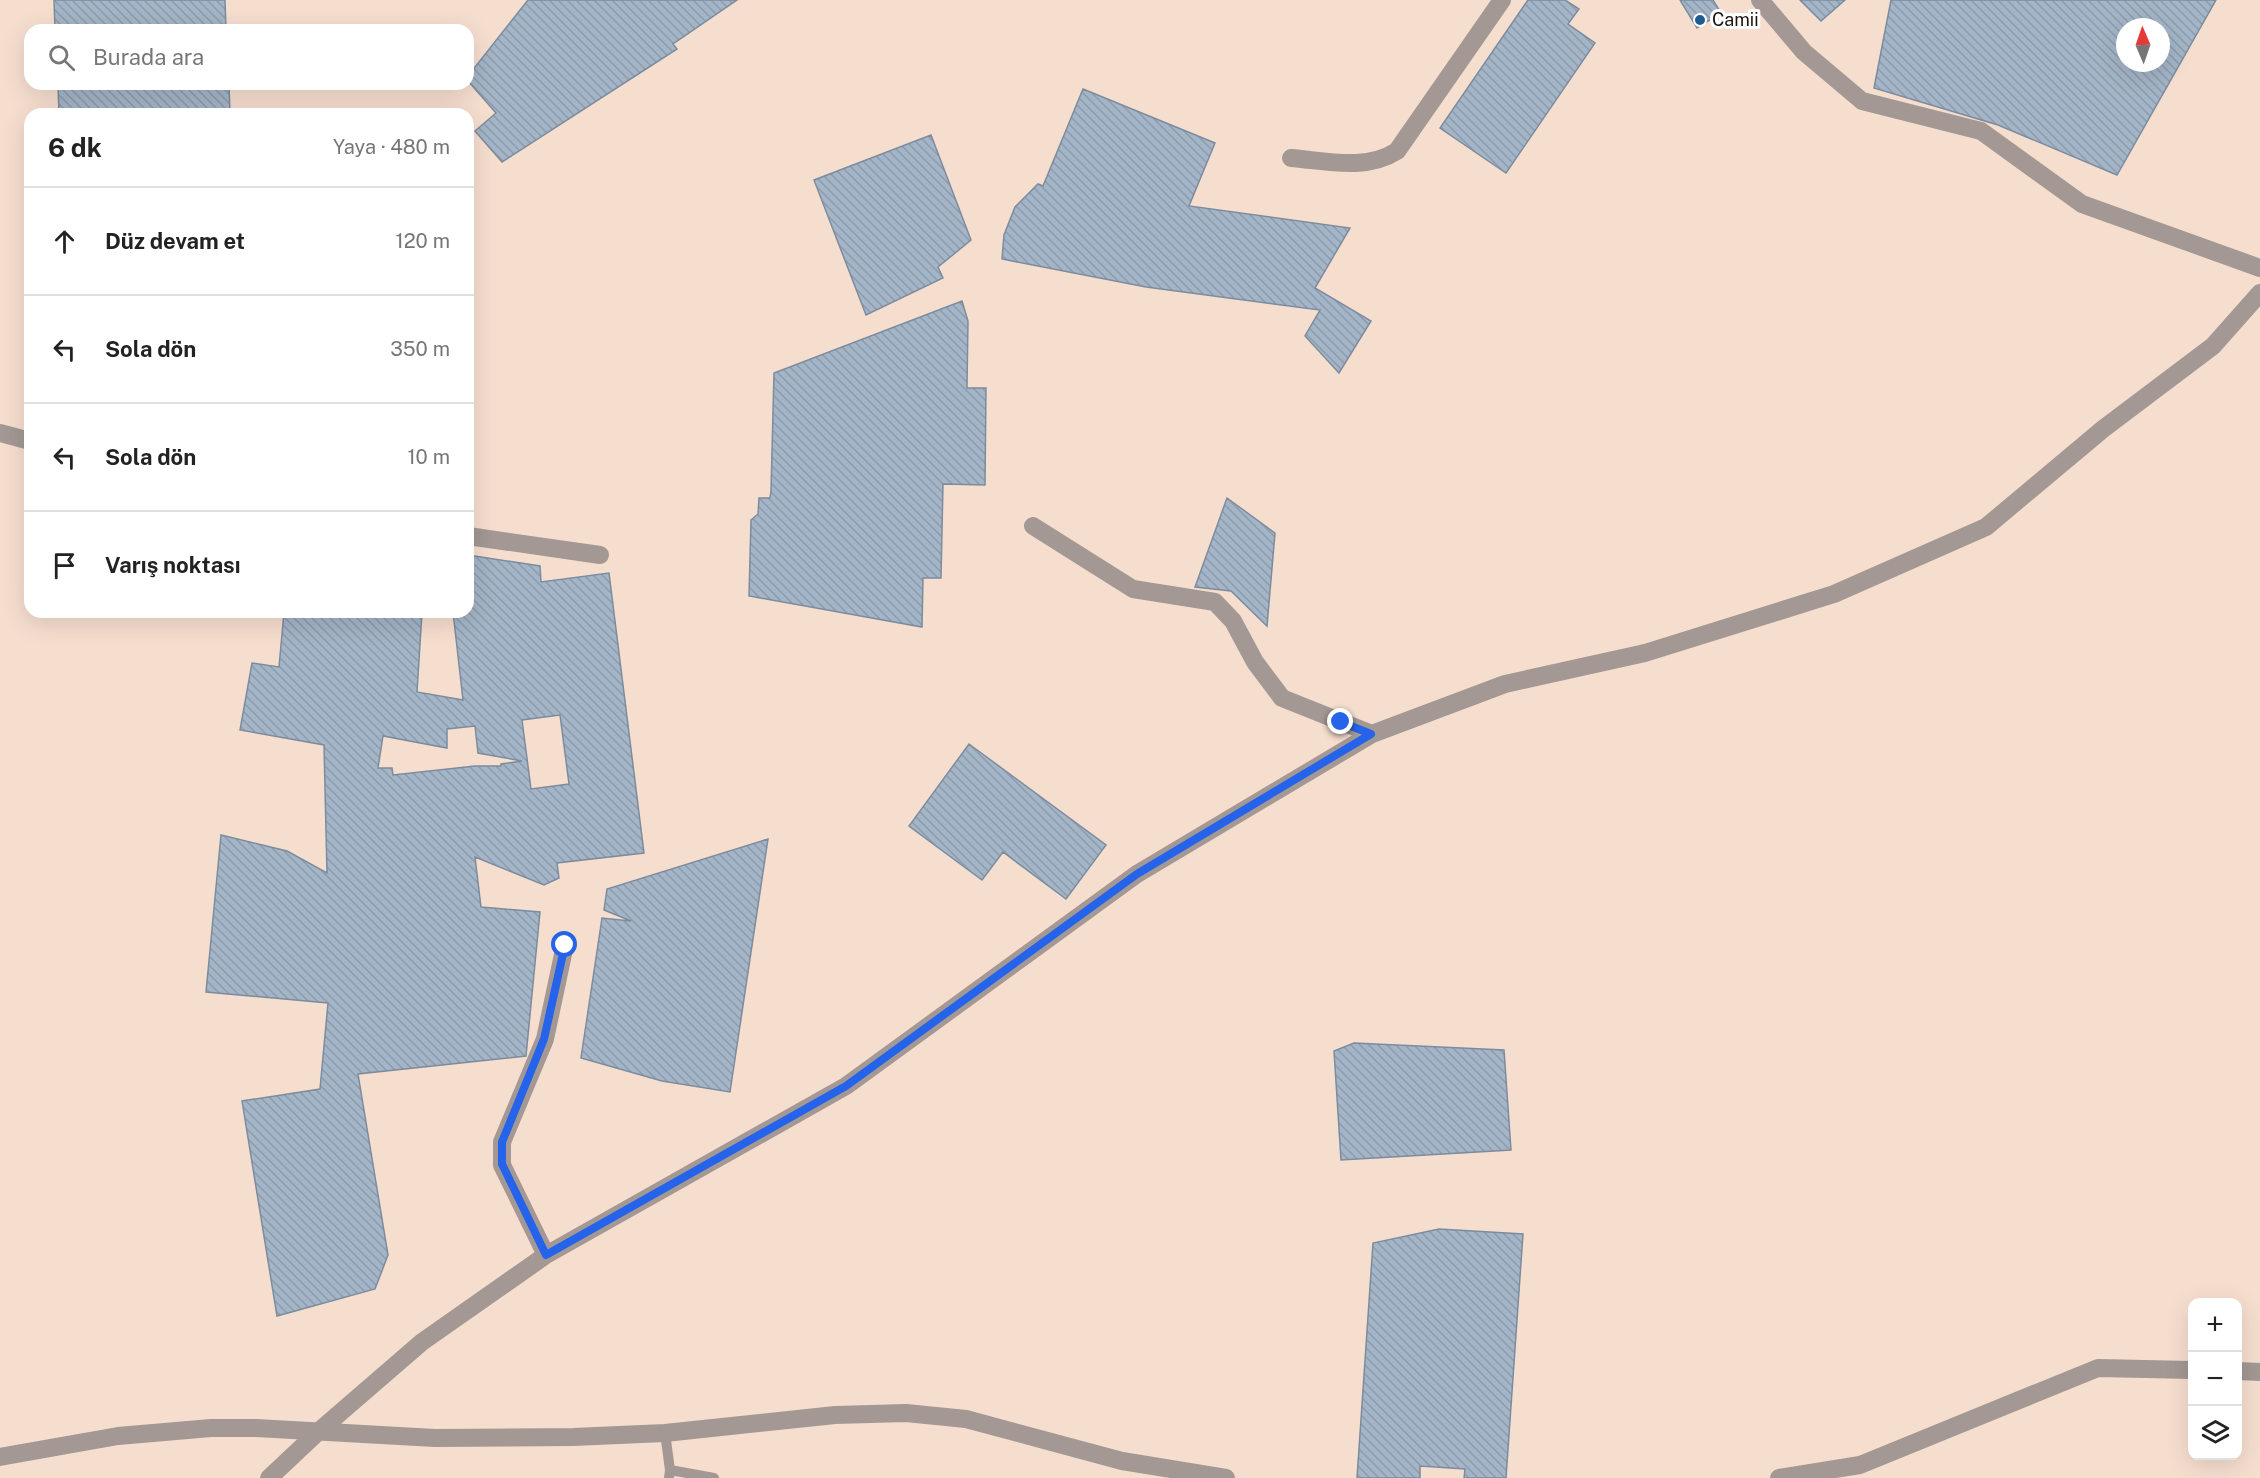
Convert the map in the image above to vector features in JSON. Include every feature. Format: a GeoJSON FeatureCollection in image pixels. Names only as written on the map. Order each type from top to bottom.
{"type":"FeatureCollection","features":[{"type":"Feature","properties":{"kind":"street"},"geometry":{"type":"LineString","coordinates":[[1292,158],[1361,164],[1382,160],[1397,151],[1502,0]]}},
{"type":"Feature","properties":{"kind":"street"},"geometry":{"type":"LineString","coordinates":[[1760,0],[1804,52],[1862,101],[1981,131],[2082,204],[2260,268]]}},
{"type":"Feature","properties":{"kind":"street"},"geometry":{"type":"LineString","coordinates":[[269,1478],[319,1431],[423,1342],[546,1255],[846,1086],[1137,874],[1371,734],[1505,684],[1645,652],[1834,594],[1986,527],[2103,429],[2213,346],[2260,293]]}},
{"type":"Feature","properties":{"kind":"street"},"geometry":{"type":"LineString","coordinates":[[0,433],[24,439]]}},
{"type":"Feature","properties":{"kind":"street"},"geometry":{"type":"LineString","coordinates":[[1033,526],[1133,589],[1215,602],[1233,621],[1255,662],[1282,698],[1371,734]]}},
{"type":"Feature","properties":{"kind":"street"},"geometry":{"type":"LineString","coordinates":[[474,537],[600,555]]}},
{"type":"Feature","properties":{"kind":"street"},"geometry":{"type":"LineString","coordinates":[[546,1255],[502,1164],[502,1142],[544,1039],[565,945]]}},
{"type":"Feature","properties":{"kind":"street"},"geometry":{"type":"LineString","coordinates":[[1779,1478],[1861,1472],[2098,1368],[2188,1370]]}},
{"type":"Feature","properties":{"kind":"street"},"geometry":{"type":"LineString","coordinates":[[2242,1371],[2260,1372]]}},
{"type":"Feature","properties":{"kind":"street"},"geometry":{"type":"LineString","coordinates":[[0,1457],[165,1430],[256,1428],[470,1438],[666,1433],[836,1415],[895,1413],[937,1415],[994,1425],[1122,1461],[1226,1478]]}},
{"type":"Feature","properties":{"kind":"lane"},"geometry":{"type":"LineString","coordinates":[[666,1433],[669,1474],[714,1478]]}},
{"type":"Feature","properties":{"kind":"building"},"geometry":{"type":"Polygon","coordinates":[[[54,0],[225,0],[226,24],[55,24],[54,0]]]}},
{"type":"Feature","properties":{"kind":"building"},"geometry":{"type":"Polygon","coordinates":[[[528,0],[737,0],[673,44],[677,49],[502,162],[475,131],[496,113],[474,88],[474,68],[528,0]]]}},
{"type":"Feature","properties":{"kind":"building"},"geometry":{"type":"Polygon","coordinates":[[[1528,0],[1565,0],[1579,9],[1568,24],[1595,43],[1506,173],[1440,128],[1528,0]]]}},
{"type":"Feature","properties":{"kind":"building","name":"Camii"},"geometry":{"type":"Polygon","coordinates":[[[1680,0],[1713,0],[1721,13],[1697,28],[1680,0]]]}},
{"type":"Feature","properties":{"kind":"building"},"geometry":{"type":"Polygon","coordinates":[[[1800,0],[1845,0],[1821,21],[1800,0]]]}},
{"type":"Feature","properties":{"kind":"building"},"geometry":{"type":"Polygon","coordinates":[[[1891,0],[2216,0],[2117,175],[1998,125],[1874,88],[1891,0]]]}},
{"type":"Feature","properties":{"kind":"building"},"geometry":{"type":"Polygon","coordinates":[[[1083,89],[1215,143],[1189,206],[1350,228],[1315,288],[1371,321],[1339,373],[1305,336],[1320,310],[1146,287],[1002,259],[1004,235],[1015,207],[1038,184],[1043,186],[1083,89]]]}},
{"type":"Feature","properties":{"kind":"building"},"geometry":{"type":"Polygon","coordinates":[[[58,90],[229,90],[230,108],[59,108],[58,90]]]}},
{"type":"Feature","properties":{"kind":"building"},"geometry":{"type":"Polygon","coordinates":[[[931,135],[971,240],[938,267],[943,278],[866,315],[814,180],[931,135]]]}},
{"type":"Feature","properties":{"kind":"building"},"geometry":{"type":"Polygon","coordinates":[[[962,301],[968,321],[967,388],[986,388],[985,485],[943,484],[941,578],[923,578],[922,627],[749,596],[751,520],[758,514],[759,498],[770,498],[771,491],[774,373],[962,301]]]}},
{"type":"Feature","properties":{"kind":"building"},"geometry":{"type":"Polygon","coordinates":[[[1227,498],[1275,533],[1267,626],[1231,591],[1195,587],[1227,498]]]}},
{"type":"Feature","properties":{"kind":"building"},"geometry":{"type":"Polygon","coordinates":[[[474,556],[540,566],[541,582],[609,573],[644,853],[557,863],[559,878],[544,885],[475,857],[481,907],[540,912],[526,1056],[358,1074],[388,1255],[375,1289],[277,1316],[242,1101],[320,1089],[328,1003],[206,992],[221,835],[287,851],[327,873],[324,745],[240,730],[252,663],[279,667],[283,618],[422,618],[417,692],[463,700],[454,618],[474,618],[474,556]],[[560,715],[522,720],[531,789],[569,784],[560,715]],[[475,726],[447,729],[447,748],[383,736],[378,768],[392,768],[393,775],[475,766],[501,766],[501,764],[522,761],[478,753],[475,726]]]}},
{"type":"Feature","properties":{"kind":"building"},"geometry":{"type":"Polygon","coordinates":[[[969,744],[1106,845],[1066,899],[1003,852],[982,880],[909,826],[969,744]]]}},
{"type":"Feature","properties":{"kind":"building"},"geometry":{"type":"Polygon","coordinates":[[[768,839],[730,1092],[662,1081],[581,1058],[602,918],[631,921],[604,910],[607,889],[768,839]]]}},
{"type":"Feature","properties":{"kind":"building"},"geometry":{"type":"Polygon","coordinates":[[[1354,1043],[1504,1050],[1511,1150],[1341,1160],[1334,1051],[1354,1043]]]}},
{"type":"Feature","properties":{"kind":"building"},"geometry":{"type":"Polygon","coordinates":[[[1439,1229],[1523,1234],[1506,1478],[1464,1478],[1465,1469],[1420,1466],[1420,1478],[1357,1478],[1373,1243],[1439,1229]]]}},
{"type":"Feature","properties":{"kind":"place","name":"Camii"},"geometry":{"type":"Point","coordinates":[1700,20]}},
{"type":"Feature","properties":{"kind":"route"},"geometry":{"type":"LineString","coordinates":[[565,945],[544,1039],[502,1142],[502,1164],[546,1255],[846,1086],[1137,874],[1371,734],[1341,722]]}}]}
